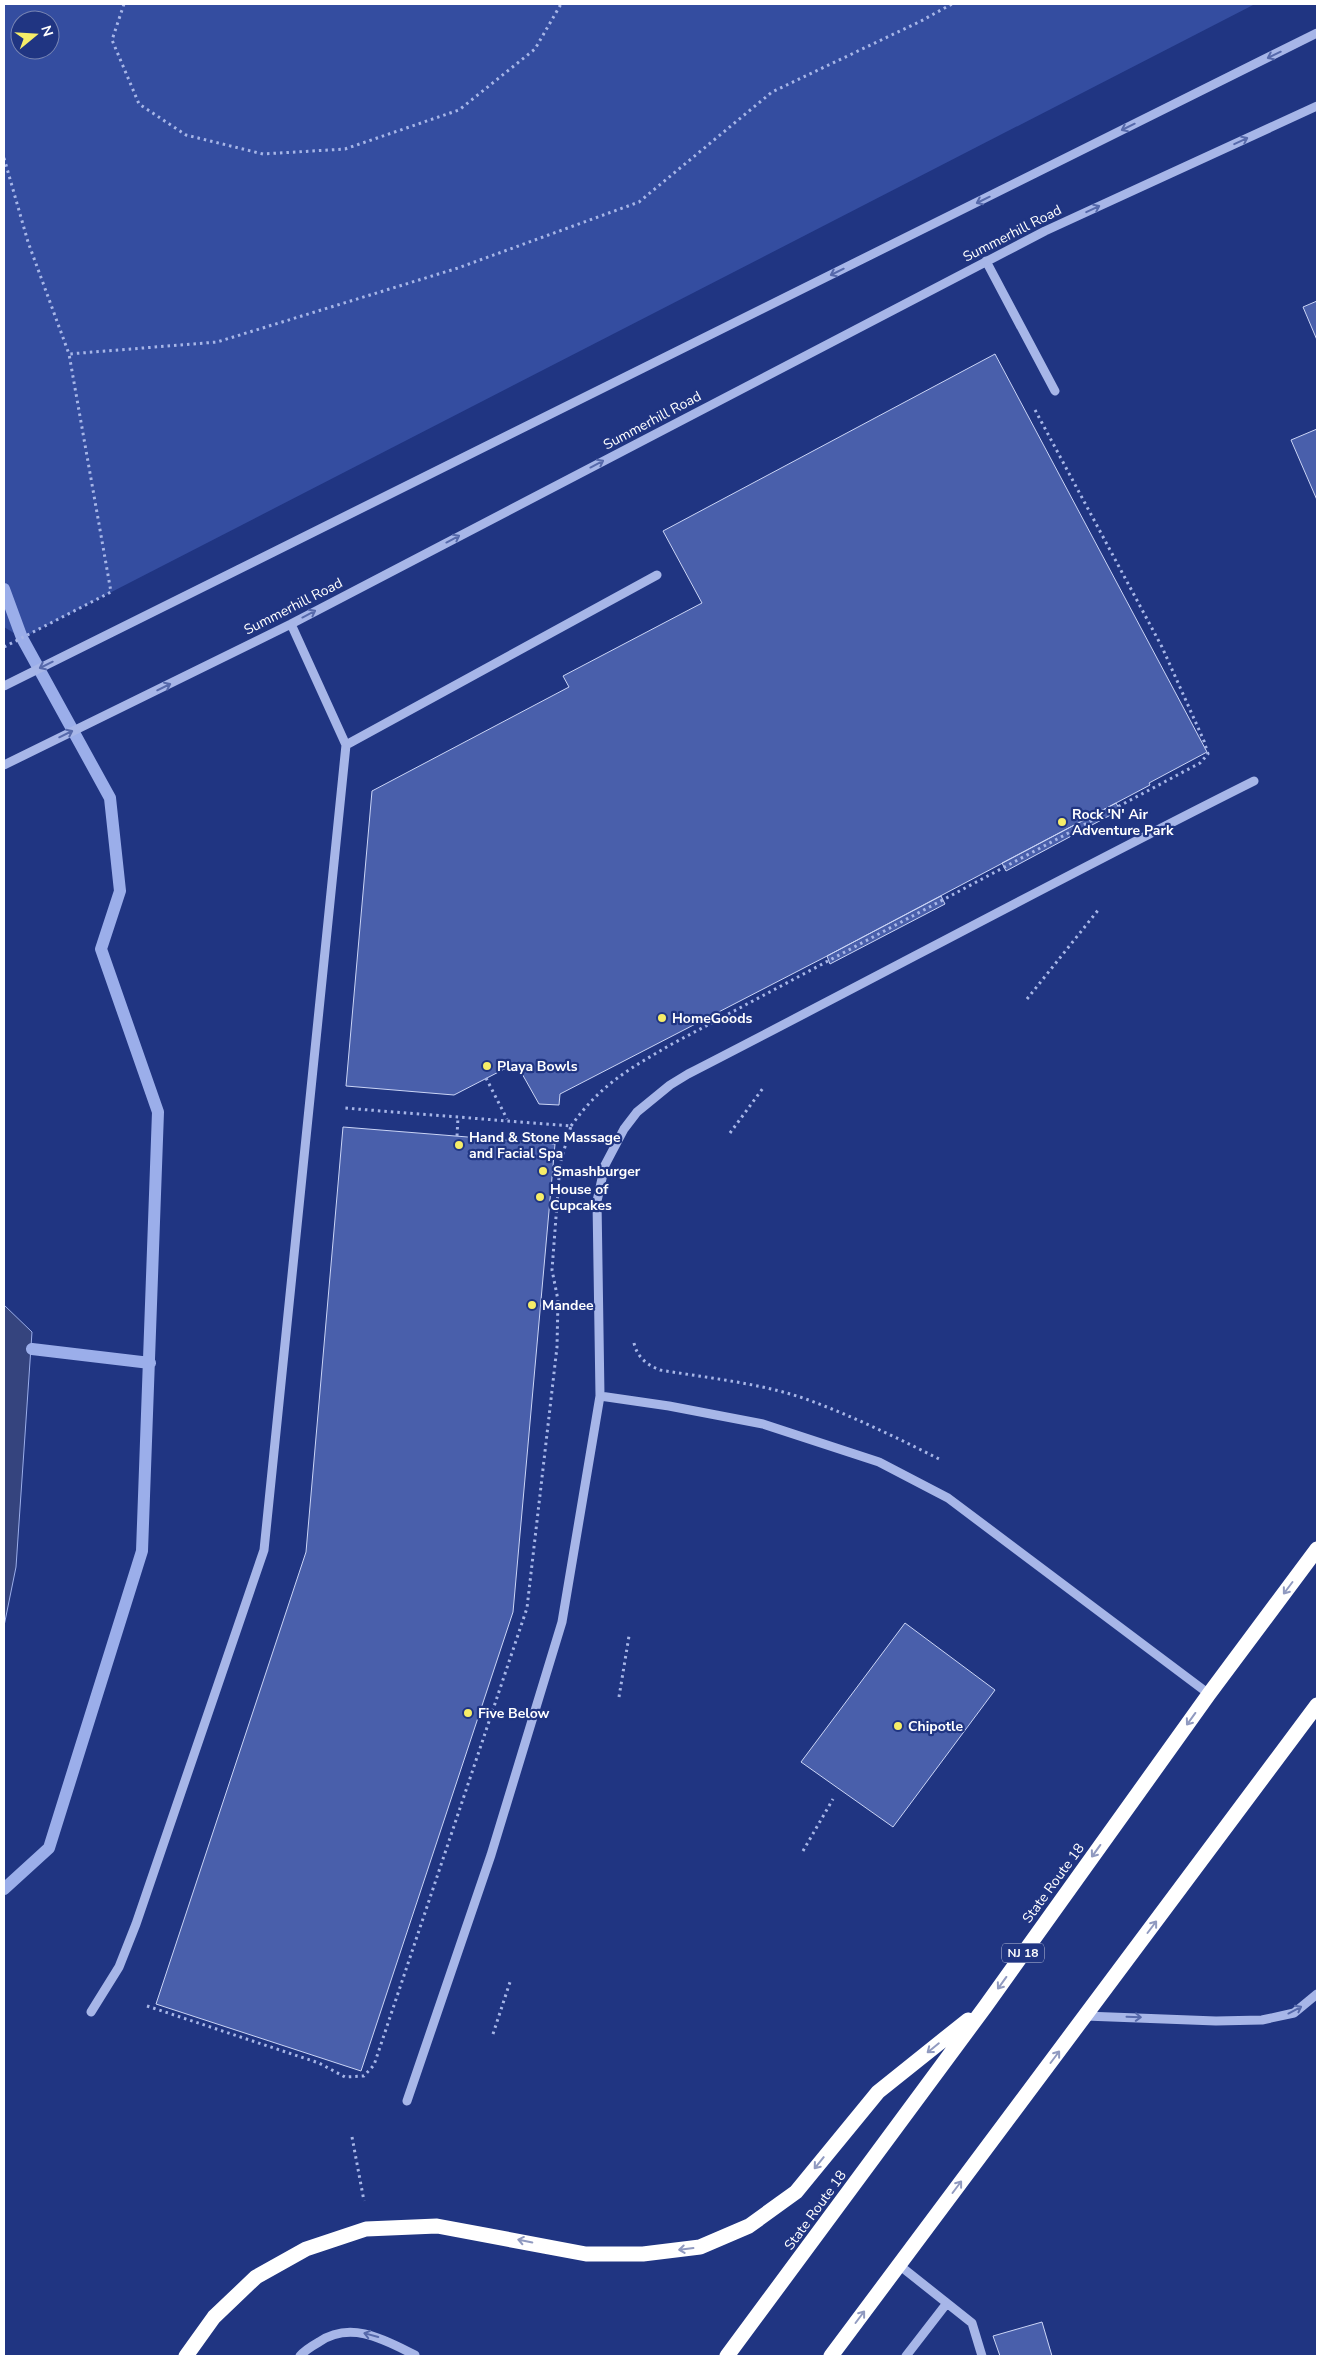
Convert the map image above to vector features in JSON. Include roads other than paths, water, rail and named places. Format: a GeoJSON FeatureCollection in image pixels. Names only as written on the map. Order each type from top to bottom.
{"type":"FeatureCollection","features":[{"type":"Feature","properties":{"kind":"highway","name":"State Route 18"},"geometry":{"type":"LineString","coordinates":[[727,2356],[984,2007],[1209,1694],[1317,1549]]}},
{"type":"Feature","properties":{"kind":"highway"},"geometry":{"type":"LineString","coordinates":[[831,2356],[1317,1705]]}},
{"type":"Feature","properties":{"kind":"highway"},"geometry":{"type":"LineString","coordinates":[[186,2356],[214,2318],[256,2277],[306,2249],[366,2228],[436,2226],[586,2254],[643,2254],[700,2247],[749,2226],[796,2192],[878,2092],[984,2007]]}},
{"type":"Feature","properties":{"kind":"street"},"geometry":{"type":"LineString","coordinates":[[4,686],[1317,33]]}},
{"type":"Feature","properties":{"kind":"street","name":"Summerhill Road"},"geometry":{"type":"LineString","coordinates":[[4,765],[291,624],[1054,226],[1317,106]]}},
{"type":"Feature","properties":{"kind":"street"},"geometry":{"type":"LineString","coordinates":[[986,261],[1055,391]]}},
{"type":"Feature","properties":{"kind":"street"},"geometry":{"type":"LineString","coordinates":[[346,745],[657,575]]}},
{"type":"Feature","properties":{"kind":"street"},"geometry":{"type":"LineString","coordinates":[[91,2012],[119,1967],[136,1924],[264,1550],[346,745],[291,624]]}},
{"type":"Feature","properties":{"kind":"street"},"geometry":{"type":"LineString","coordinates":[[407,2101],[491,1855],[559,1630],[600,1396],[597,1201],[605,1165],[624,1129],[637,1112],[663,1090],[688,1074],[909,961],[1059,879],[1254,781]]}},
{"type":"Feature","properties":{"kind":"street"},"geometry":{"type":"LineString","coordinates":[[600,1396],[669,1406],[763,1424],[879,1462],[948,1498],[1209,1694]]}},
{"type":"Feature","properties":{"kind":"street"},"geometry":{"type":"LineString","coordinates":[[1085,2016],[1216,2021],[1262,2020],[1294,2013],[1317,1994]]}},
{"type":"Feature","properties":{"kind":"street"},"geometry":{"type":"LineString","coordinates":[[899,2265],[972,2323],[982,2356]]}},
{"type":"Feature","properties":{"kind":"street"},"geometry":{"type":"LineString","coordinates":[[906,2356],[947,2303]]}},
{"type":"Feature","properties":{"kind":"street"},"geometry":{"type":"LineString","coordinates":[[300,2356],[328,2335],[340,2331],[375,2336],[415,2355]]}},
{"type":"Feature","properties":{"kind":"waterway"},"geometry":{"type":"LineString","coordinates":[[4,589],[22,638],[110,798],[120,891],[101,949],[158,1112],[142,1551],[49,1848],[4,1889]]}},
{"type":"Feature","properties":{"kind":"waterway"},"geometry":{"type":"LineString","coordinates":[[32,1349],[150,1363]]}},
{"type":"Feature","properties":{"kind":"place","name":"Rock 'N' Air Adventure Park"},"geometry":{"type":"Point","coordinates":[1062,822]}},
{"type":"Feature","properties":{"kind":"place","name":"HomeGoods"},"geometry":{"type":"Point","coordinates":[662,1018]}},
{"type":"Feature","properties":{"kind":"place","name":"Playa Bowls"},"geometry":{"type":"Point","coordinates":[487,1066]}},
{"type":"Feature","properties":{"kind":"place","name":"Hand & Stone Massage and Facial Spa"},"geometry":{"type":"Point","coordinates":[459,1145]}},
{"type":"Feature","properties":{"kind":"place","name":"Smashburger"},"geometry":{"type":"Point","coordinates":[543,1171]}},
{"type":"Feature","properties":{"kind":"place","name":"House of Cupcakes"},"geometry":{"type":"Point","coordinates":[540,1197]}},
{"type":"Feature","properties":{"kind":"place","name":"Mandee"},"geometry":{"type":"Point","coordinates":[532,1305]}},
{"type":"Feature","properties":{"kind":"place","name":"Five Below"},"geometry":{"type":"Point","coordinates":[468,1713]}},
{"type":"Feature","properties":{"kind":"place","name":"Chipotle"},"geometry":{"type":"Point","coordinates":[898,1726]}}]}
